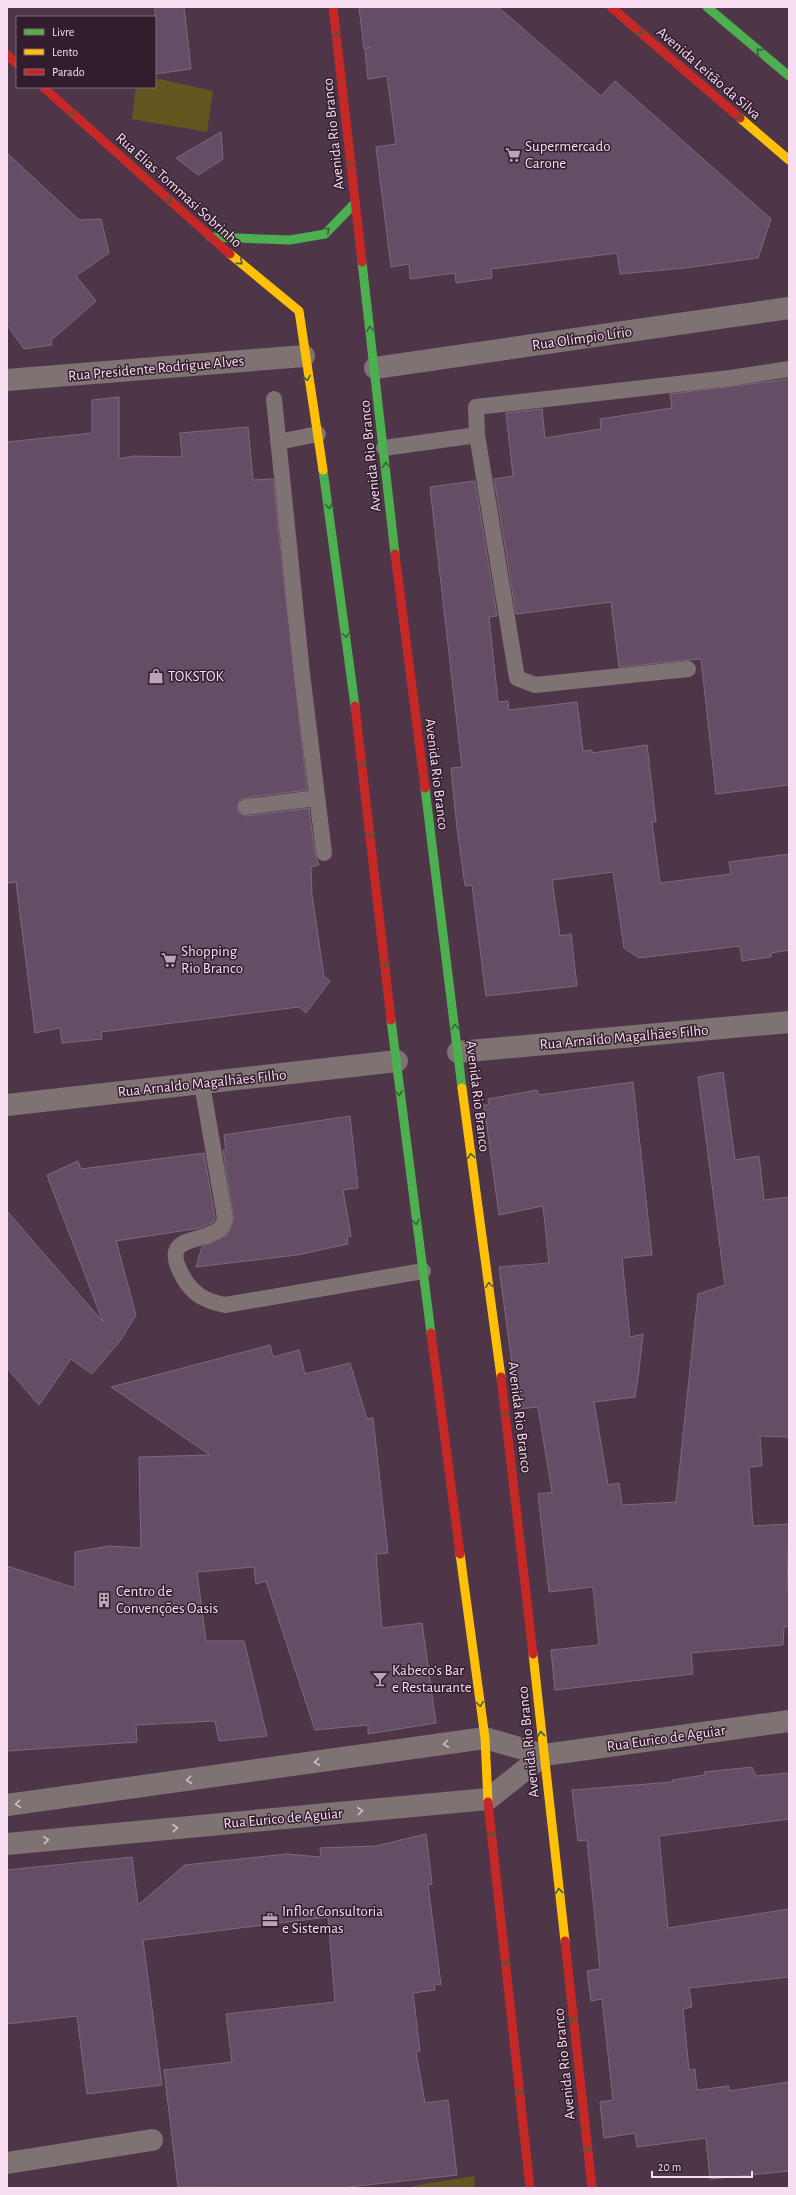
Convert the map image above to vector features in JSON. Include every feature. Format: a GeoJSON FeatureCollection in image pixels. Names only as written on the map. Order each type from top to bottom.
{"type":"FeatureCollection","features":[{"type":"Feature","properties":{"kind":"street","name":"Avenida Rio Branco"},"geometry":{"type":"LineString","coordinates":[[333,7],[375,368],[389,504],[458,1052],[511,1452],[592,2188]]}},
{"type":"Feature","properties":{"kind":"street","name":"Avenida Leitão da Silva"},"geometry":{"type":"LineString","coordinates":[[611,7],[789,160]]}},
{"type":"Feature","properties":{"kind":"street"},"geometry":{"type":"LineString","coordinates":[[707,7],[789,76]]}},
{"type":"Feature","properties":{"kind":"street"},"geometry":{"type":"LineString","coordinates":[[7,55],[16,63]]}},
{"type":"Feature","properties":{"kind":"street","name":"Rua Elias Tommasi Sobrinho"},"geometry":{"type":"LineString","coordinates":[[44,88],[210,237],[299,311],[304,356]]}},
{"type":"Feature","properties":{"kind":"street"},"geometry":{"type":"LineString","coordinates":[[210,237],[290,240],[325,234],[355,203]]}},
{"type":"Feature","properties":{"kind":"street","name":"Rua Olímpio Lírio"},"geometry":{"type":"LineString","coordinates":[[375,368],[789,308]]}},
{"type":"Feature","properties":{"kind":"street"},"geometry":{"type":"LineString","coordinates":[[304,356],[318,434],[367,796],[400,1100],[485,1738],[488,1799],[530,2188]]}},
{"type":"Feature","properties":{"kind":"street","name":"Rua Presidente Rodrigue Alves"},"geometry":{"type":"LineString","coordinates":[[7,380],[304,356]]}},
{"type":"Feature","properties":{"kind":"street","name":"Rua Arnaldo Magalhães Filho"},"geometry":{"type":"LineString","coordinates":[[458,1052],[789,1022]]}},
{"type":"Feature","properties":{"kind":"street","name":"Rua Arnaldo Magalhães Filho"},"geometry":{"type":"LineString","coordinates":[[7,1105],[396,1061]]}},
{"type":"Feature","properties":{"kind":"street","name":"Rua Eurico de Aguiar"},"geometry":{"type":"LineString","coordinates":[[7,1805],[485,1738],[544,1755],[789,1721]]}},
{"type":"Feature","properties":{"kind":"street"},"geometry":{"type":"LineString","coordinates":[[488,1799],[544,1755]]}},
{"type":"Feature","properties":{"kind":"street","name":"Rua Eurico de Aguiar"},"geometry":{"type":"LineString","coordinates":[[7,1844],[488,1799]]}},
{"type":"Feature","properties":{"kind":"street"},"geometry":{"type":"LineString","coordinates":[[7,2163],[152,2140]]}},
{"type":"Feature","properties":{"kind":"lane"},"geometry":{"type":"LineString","coordinates":[[688,669],[535,685],[517,678],[477,435],[476,408],[730,378],[789,369]]}},
{"type":"Feature","properties":{"kind":"lane"},"geometry":{"type":"LineString","coordinates":[[274,399],[316,798],[324,853]]}},
{"type":"Feature","properties":{"kind":"lane"},"geometry":{"type":"LineString","coordinates":[[278,442],[318,434]]}},
{"type":"Feature","properties":{"kind":"lane"},"geometry":{"type":"LineString","coordinates":[[384,448],[477,435]]}},
{"type":"Feature","properties":{"kind":"lane"},"geometry":{"type":"LineString","coordinates":[[246,807],[316,798]]}},
{"type":"Feature","properties":{"kind":"lane"},"geometry":{"type":"LineString","coordinates":[[202,1084],[225,1218],[221,1228],[212,1233],[186,1240],[177,1250],[175,1262],[190,1288],[206,1300],[225,1305],[422,1271]]}},
{"type":"Feature","properties":{"kind":"shaded area"},"geometry":{"type":"Polygon","coordinates":[[[156,78],[213,91],[207,132],[132,119],[136,88],[156,88],[156,78]]]}},
{"type":"Feature","properties":{"kind":"shaded area"},"geometry":{"type":"Polygon","coordinates":[[[474,2176],[475,2188],[413,2188],[413,2186],[474,2176]]]}},
{"type":"Feature","properties":{"kind":"building"},"geometry":{"type":"Polygon","coordinates":[[[155,7],[184,7],[191,69],[156,74],[155,7]]]}},
{"type":"Feature","properties":{"kind":"building","name":"Supermercado Carone"},"geometry":{"type":"Polygon","coordinates":[[[359,7],[498,7],[601,96],[615,81],[771,219],[758,258],[685,268],[620,274],[617,253],[491,269],[492,278],[456,283],[455,273],[410,279],[409,264],[391,267],[376,147],[396,144],[387,76],[368,79],[365,51],[371,47],[364,49],[359,7]]]}},
{"type":"Feature","properties":{"kind":"building"},"geometry":{"type":"Polygon","coordinates":[[[221,132],[223,159],[198,175],[176,158],[221,132]]]}},
{"type":"Feature","properties":{"kind":"building"},"geometry":{"type":"Polygon","coordinates":[[[7,153],[79,220],[101,219],[109,253],[76,276],[96,301],[54,338],[51,338],[52,345],[24,349],[7,325],[7,153]]]}},
{"type":"Feature","properties":{"kind":"building"},"geometry":{"type":"Polygon","coordinates":[[[789,379],[789,785],[716,794],[701,659],[619,667],[611,602],[516,614],[494,479],[513,476],[506,413],[542,409],[545,438],[601,429],[600,419],[672,408],[670,394],[789,379]]]}},
{"type":"Feature","properties":{"kind":"building","name":"TOKSTOK"},"geometry":{"type":"Polygon","coordinates":[[[119,397],[119,459],[133,456],[182,457],[180,433],[248,427],[253,480],[273,479],[307,790],[245,798],[240,800],[237,808],[239,813],[247,816],[309,808],[315,854],[319,865],[311,867],[312,895],[324,976],[330,981],[306,1013],[299,1007],[101,1032],[102,1039],[62,1043],[60,1028],[35,1033],[16,882],[7,883],[7,442],[92,433],[92,400],[119,397]]]}},
{"type":"Feature","properties":{"kind":"building"},"geometry":{"type":"Polygon","coordinates":[[[475,481],[497,616],[489,617],[498,702],[508,701],[509,710],[577,702],[583,751],[592,750],[592,753],[647,745],[656,822],[652,822],[660,883],[731,874],[729,862],[789,854],[789,950],[771,953],[771,957],[742,961],[740,946],[639,958],[624,948],[613,872],[552,880],[560,936],[571,934],[577,986],[486,996],[472,885],[465,886],[457,828],[451,768],[462,767],[430,487],[475,481]]]}},
{"type":"Feature","properties":{"kind":"building"},"geometry":{"type":"Polygon","coordinates":[[[723,1072],[735,1160],[759,1156],[764,1200],[789,1197],[789,1437],[760,1436],[762,1466],[749,1467],[753,1526],[789,1524],[787,1590],[789,1589],[789,1626],[784,1627],[783,1645],[691,1653],[693,1674],[555,1690],[551,1650],[599,1645],[593,1587],[549,1592],[538,1494],[552,1492],[538,1407],[518,1409],[499,1267],[549,1263],[543,1206],[499,1215],[484,1105],[489,1105],[488,1099],[537,1090],[539,1095],[633,1082],[652,1255],[622,1258],[630,1337],[643,1334],[639,1370],[635,1397],[594,1402],[608,1485],[619,1483],[622,1505],[676,1502],[698,1294],[725,1285],[698,1077],[723,1072]]]}},
{"type":"Feature","properties":{"kind":"building"},"geometry":{"type":"Polygon","coordinates":[[[350,1116],[358,1188],[343,1190],[351,1236],[347,1237],[348,1244],[297,1255],[196,1267],[202,1247],[227,1235],[234,1220],[223,1150],[226,1150],[224,1135],[350,1116]]]}},
{"type":"Feature","properties":{"kind":"building"},"geometry":{"type":"Polygon","coordinates":[[[204,1153],[215,1218],[214,1222],[200,1228],[116,1241],[136,1315],[120,1341],[92,1374],[71,1359],[39,1405],[7,1368],[7,1211],[103,1322],[47,1175],[78,1161],[81,1169],[204,1153]]]}},
{"type":"Feature","properties":{"kind":"building"},"geometry":{"type":"Polygon","coordinates":[[[270,1345],[273,1357],[299,1350],[305,1374],[350,1363],[367,1419],[373,1418],[388,1553],[376,1554],[382,1628],[422,1623],[436,1723],[368,1734],[368,1725],[315,1730],[266,1581],[256,1584],[254,1567],[197,1572],[206,1641],[244,1641],[267,1736],[219,1741],[215,1721],[136,1725],[137,1742],[7,1751],[7,1566],[75,1588],[75,1552],[109,1546],[141,1548],[139,1457],[210,1455],[111,1387],[270,1345]]]}},
{"type":"Feature","properties":{"kind":"building"},"geometry":{"type":"Polygon","coordinates":[[[752,1767],[756,1776],[789,1773],[789,1819],[659,1836],[668,1928],[789,1909],[789,1977],[689,1988],[692,2007],[683,2009],[689,2070],[695,2069],[697,2090],[729,2086],[729,2091],[789,2082],[789,2171],[710,2179],[706,2138],[637,2147],[635,2133],[604,2138],[600,2102],[613,2100],[602,1999],[591,2001],[587,1971],[600,1969],[587,1840],[578,1841],[572,1790],[673,1782],[672,1780],[705,1775],[704,1772],[752,1767]]]}},
{"type":"Feature","properties":{"kind":"building"},"geometry":{"type":"Polygon","coordinates":[[[426,1834],[432,1884],[428,1885],[441,1985],[434,1984],[435,1990],[413,1993],[420,2051],[416,2052],[425,2103],[448,2100],[457,2175],[340,2188],[178,2187],[164,2070],[232,2062],[226,2014],[335,2002],[328,1917],[143,1940],[162,2085],[87,2094],[77,2016],[7,2024],[7,1870],[132,1857],[138,1905],[185,1865],[286,1854],[321,1857],[320,1848],[376,1846],[426,1834]]]}},
{"type":"Feature","properties":{"kind":"traffic: fast"},"geometry":{"type":"LineString","coordinates":[[707,7],[789,76]]}},
{"type":"Feature","properties":{"kind":"traffic: fast"},"geometry":{"type":"LineString","coordinates":[[210,237],[290,240],[325,234],[355,203]]}},
{"type":"Feature","properties":{"kind":"traffic: fast"},"geometry":{"type":"LineString","coordinates":[[362,262],[395,554]]}},
{"type":"Feature","properties":{"kind":"traffic: fast"},"geometry":{"type":"LineString","coordinates":[[323,470],[355,706]]}},
{"type":"Feature","properties":{"kind":"traffic: fast"},"geometry":{"type":"LineString","coordinates":[[425,788],[462,1088]]}},
{"type":"Feature","properties":{"kind":"traffic: fast"},"geometry":{"type":"LineString","coordinates":[[391,1020],[431,1333]]}},
{"type":"Feature","properties":{"kind":"traffic: slow"},"geometry":{"type":"LineString","coordinates":[[740,118],[789,160]]}},
{"type":"Feature","properties":{"kind":"traffic: slow"},"geometry":{"type":"LineString","coordinates":[[230,254],[299,311],[323,470]]}},
{"type":"Feature","properties":{"kind":"traffic: slow"},"geometry":{"type":"LineString","coordinates":[[462,1088],[501,1377]]}},
{"type":"Feature","properties":{"kind":"traffic: slow"},"geometry":{"type":"LineString","coordinates":[[460,1554],[485,1738],[488,1802]]}},
{"type":"Feature","properties":{"kind":"traffic: slow"},"geometry":{"type":"LineString","coordinates":[[533,1654],[565,1941]]}},
{"type":"Feature","properties":{"kind":"traffic: jam"},"geometry":{"type":"LineString","coordinates":[[333,7],[362,262]]}},
{"type":"Feature","properties":{"kind":"traffic: jam"},"geometry":{"type":"LineString","coordinates":[[611,7],[740,118]]}},
{"type":"Feature","properties":{"kind":"traffic: jam"},"geometry":{"type":"LineString","coordinates":[[7,55],[16,63]]}},
{"type":"Feature","properties":{"kind":"traffic: jam"},"geometry":{"type":"LineString","coordinates":[[44,88],[230,254]]}},
{"type":"Feature","properties":{"kind":"traffic: jam"},"geometry":{"type":"LineString","coordinates":[[395,554],[425,788]]}},
{"type":"Feature","properties":{"kind":"traffic: jam"},"geometry":{"type":"LineString","coordinates":[[355,706],[391,1020]]}},
{"type":"Feature","properties":{"kind":"traffic: jam"},"geometry":{"type":"LineString","coordinates":[[431,1333],[460,1554]]}},
{"type":"Feature","properties":{"kind":"traffic: jam"},"geometry":{"type":"LineString","coordinates":[[501,1377],[533,1654]]}},
{"type":"Feature","properties":{"kind":"traffic: jam"},"geometry":{"type":"LineString","coordinates":[[488,1802],[530,2188]]}},
{"type":"Feature","properties":{"kind":"traffic: jam"},"geometry":{"type":"LineString","coordinates":[[565,1941],[592,2188]]}},
{"type":"Feature","properties":{"kind":"place","name":"Supermercado Carone"},"geometry":{"type":"Point","coordinates":[513,155]}},
{"type":"Feature","properties":{"kind":"place","name":"TOKSTOK"},"geometry":{"type":"Point","coordinates":[156,676]}},
{"type":"Feature","properties":{"kind":"place","name":"Shopping Rio Branco"},"geometry":{"type":"Point","coordinates":[169,960]}},
{"type":"Feature","properties":{"kind":"place","name":"Centro de Convenções Oasis"},"geometry":{"type":"Point","coordinates":[104,1600]}},
{"type":"Feature","properties":{"kind":"place","name":"Kabeco's Bar e Restaurante"},"geometry":{"type":"Point","coordinates":[380,1679]}},
{"type":"Feature","properties":{"kind":"place","name":"Inflor Consultoria e Sistemas"},"geometry":{"type":"Point","coordinates":[270,1920]}}]}
